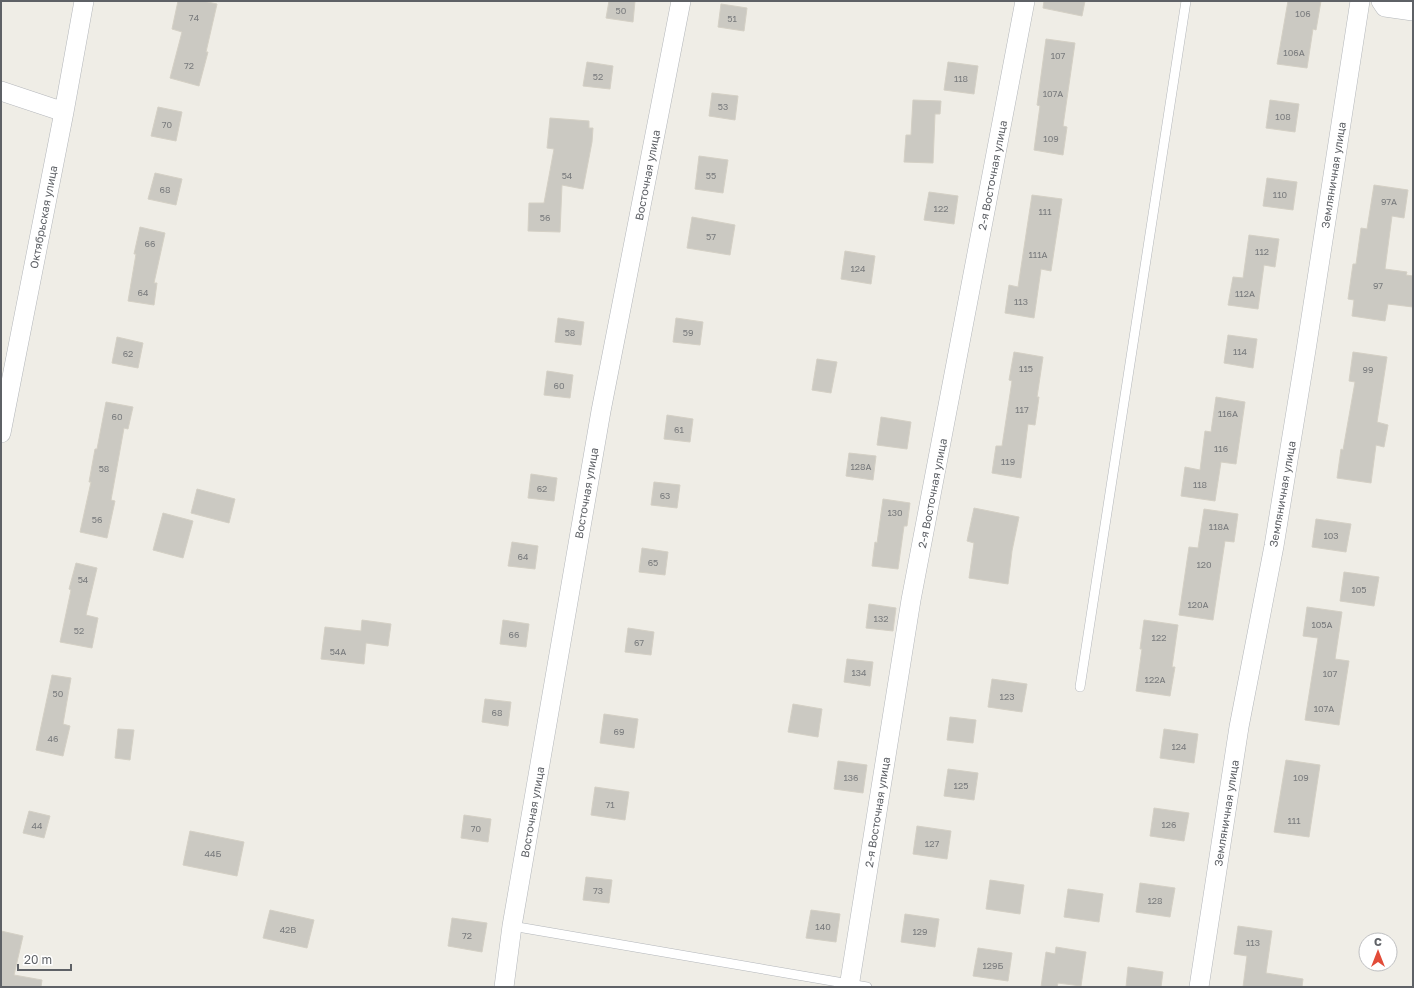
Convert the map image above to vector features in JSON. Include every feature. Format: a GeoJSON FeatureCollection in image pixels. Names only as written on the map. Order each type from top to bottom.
{"type":"FeatureCollection","features":[{"type":"Feature","properties":{"kind":"street","name":"Октябрьская улица"},"geometry":{"type":"LineString","coordinates":[[1,433],[64,112],[84,1]]}},
{"type":"Feature","properties":{"kind":"street","name":"Восточная улица"},"geometry":{"type":"LineString","coordinates":[[504,987],[512,926],[601,411],[681,1]]}},
{"type":"Feature","properties":{"kind":"street","name":"2-я Восточная улица"},"geometry":{"type":"LineString","coordinates":[[855,986],[911,600],[1025,1]]}},
{"type":"Feature","properties":{"kind":"street","name":"Земляничная улица"},"geometry":{"type":"LineString","coordinates":[[1199,987],[1239,727],[1274,546],[1360,1]]}},
{"type":"Feature","properties":{"kind":"street"},"geometry":{"type":"LineString","coordinates":[[1381,1],[1385,7],[1413,11]]}},
{"type":"Feature","properties":{"kind":"street"},"geometry":{"type":"LineString","coordinates":[[1,91],[64,112]]}},
{"type":"Feature","properties":{"kind":"lane"},"geometry":{"type":"LineString","coordinates":[[1080,687],[1186,1]]}},
{"type":"Feature","properties":{"kind":"lane"},"geometry":{"type":"LineString","coordinates":[[512,926],[855,986]]}},
{"type":"Feature","properties":{"kind":"building"},"geometry":{"type":"Polygon","coordinates":[[[178,1],[203,1],[217,4],[206,52],[208,52],[199,86],[170,78],[182,32],[172,29],[178,1]]]}},
{"type":"Feature","properties":{"kind":"building"},"geometry":{"type":"Polygon","coordinates":[[[609,1],[635,1],[633,22],[606,18],[609,1]]]}},
{"type":"Feature","properties":{"kind":"building"},"geometry":{"type":"Polygon","coordinates":[[[1044,1],[1085,1],[1082,16],[1043,8],[1044,1]]]}},
{"type":"Feature","properties":{"kind":"building"},"geometry":{"type":"Polygon","coordinates":[[[1288,1],[1321,1],[1316,30],[1313,29],[1307,68],[1277,64],[1288,1]]]}},
{"type":"Feature","properties":{"kind":"building"},"geometry":{"type":"Polygon","coordinates":[[[721,4],[747,8],[744,31],[718,27],[721,4]]]}},
{"type":"Feature","properties":{"kind":"building"},"geometry":{"type":"Polygon","coordinates":[[[1046,39],[1075,43],[1063,126],[1067,127],[1063,155],[1034,150],[1040,106],[1037,105],[1046,39]]]}},
{"type":"Feature","properties":{"kind":"building"},"geometry":{"type":"Polygon","coordinates":[[[587,62],[613,66],[610,89],[583,86],[587,62]]]}},
{"type":"Feature","properties":{"kind":"building"},"geometry":{"type":"Polygon","coordinates":[[[948,62],[978,66],[974,94],[944,90],[948,62]]]}},
{"type":"Feature","properties":{"kind":"building"},"geometry":{"type":"Polygon","coordinates":[[[712,93],[738,96],[735,120],[709,116],[712,93]]]}},
{"type":"Feature","properties":{"kind":"building"},"geometry":{"type":"Polygon","coordinates":[[[913,100],[941,101],[940,114],[935,114],[933,163],[904,162],[906,135],[911,135],[913,100]]]}},
{"type":"Feature","properties":{"kind":"building"},"geometry":{"type":"Polygon","coordinates":[[[1270,100],[1299,104],[1295,132],[1266,128],[1270,100]]]}},
{"type":"Feature","properties":{"kind":"building"},"geometry":{"type":"Polygon","coordinates":[[[158,107],[182,112],[176,141],[151,136],[158,107]]]}},
{"type":"Feature","properties":{"kind":"building"},"geometry":{"type":"Polygon","coordinates":[[[550,118],[589,121],[589,128],[593,128],[592,142],[583,189],[562,185],[560,232],[528,231],[529,203],[544,203],[554,149],[547,148],[550,118]]]}},
{"type":"Feature","properties":{"kind":"building"},"geometry":{"type":"Polygon","coordinates":[[[699,156],[728,160],[723,193],[695,189],[699,156]]]}},
{"type":"Feature","properties":{"kind":"building"},"geometry":{"type":"Polygon","coordinates":[[[155,173],[182,179],[176,205],[148,199],[155,173]]]}},
{"type":"Feature","properties":{"kind":"building"},"geometry":{"type":"Polygon","coordinates":[[[1267,178],[1297,182],[1293,210],[1263,206],[1267,178]]]}},
{"type":"Feature","properties":{"kind":"building"},"geometry":{"type":"Polygon","coordinates":[[[1374,185],[1408,190],[1404,218],[1392,216],[1385,269],[1407,272],[1406,275],[1413,276],[1413,307],[1388,304],[1385,321],[1352,316],[1354,300],[1348,299],[1353,264],[1356,264],[1361,228],[1367,229],[1374,185]]]}},
{"type":"Feature","properties":{"kind":"building"},"geometry":{"type":"Polygon","coordinates":[[[929,192],[958,196],[954,224],[924,220],[929,192]]]}},
{"type":"Feature","properties":{"kind":"building"},"geometry":{"type":"Polygon","coordinates":[[[1032,195],[1062,199],[1051,271],[1041,269],[1034,318],[1005,313],[1009,285],[1018,287],[1032,195]]]}},
{"type":"Feature","properties":{"kind":"building"},"geometry":{"type":"Polygon","coordinates":[[[692,217],[735,225],[730,255],[687,248],[692,217]]]}},
{"type":"Feature","properties":{"kind":"building"},"geometry":{"type":"Polygon","coordinates":[[[140,227],[165,233],[154,283],[157,283],[154,305],[128,301],[136,254],[134,254],[140,227]]]}},
{"type":"Feature","properties":{"kind":"building"},"geometry":{"type":"Polygon","coordinates":[[[1249,235],[1279,239],[1275,267],[1264,265],[1258,309],[1228,305],[1233,277],[1243,278],[1249,235]]]}},
{"type":"Feature","properties":{"kind":"building"},"geometry":{"type":"Polygon","coordinates":[[[845,251],[875,256],[871,284],[841,279],[845,251]]]}},
{"type":"Feature","properties":{"kind":"building"},"geometry":{"type":"Polygon","coordinates":[[[558,318],[584,322],[581,345],[555,342],[558,318]]]}},
{"type":"Feature","properties":{"kind":"building"},"geometry":{"type":"Polygon","coordinates":[[[676,318],[703,322],[700,345],[673,342],[676,318]]]}},
{"type":"Feature","properties":{"kind":"building"},"geometry":{"type":"Polygon","coordinates":[[[1228,335],[1257,339],[1253,368],[1224,363],[1228,335]]]}},
{"type":"Feature","properties":{"kind":"building"},"geometry":{"type":"Polygon","coordinates":[[[117,337],[143,343],[138,368],[112,363],[117,337]]]}},
{"type":"Feature","properties":{"kind":"building"},"geometry":{"type":"Polygon","coordinates":[[[1014,352],[1043,357],[1037,397],[1039,397],[1035,425],[1028,424],[1021,478],[992,473],[996,446],[1002,446],[1012,381],[1009,380],[1014,352]]]}},
{"type":"Feature","properties":{"kind":"building"},"geometry":{"type":"Polygon","coordinates":[[[1353,352],[1387,357],[1377,422],[1388,425],[1384,447],[1376,445],[1371,483],[1337,478],[1341,449],[1343,450],[1355,382],[1349,381],[1353,352]]]}},
{"type":"Feature","properties":{"kind":"building"},"geometry":{"type":"Polygon","coordinates":[[[817,359],[837,362],[831,393],[812,390],[817,359]]]}},
{"type":"Feature","properties":{"kind":"building"},"geometry":{"type":"Polygon","coordinates":[[[547,371],[573,375],[570,398],[544,395],[547,371]]]}},
{"type":"Feature","properties":{"kind":"building"},"geometry":{"type":"Polygon","coordinates":[[[1216,397],[1245,402],[1236,464],[1221,462],[1215,501],[1181,496],[1185,467],[1200,470],[1205,431],[1211,432],[1216,397]]]}},
{"type":"Feature","properties":{"kind":"building"},"geometry":{"type":"Polygon","coordinates":[[[106,402],[133,407],[128,429],[124,428],[111,500],[115,501],[107,538],[80,532],[91,482],[89,482],[95,449],[97,449],[106,402]]]}},
{"type":"Feature","properties":{"kind":"building"},"geometry":{"type":"Polygon","coordinates":[[[667,415],[693,419],[690,442],[664,439],[667,415]]]}},
{"type":"Feature","properties":{"kind":"building"},"geometry":{"type":"Polygon","coordinates":[[[881,417],[911,422],[907,449],[877,445],[881,417]]]}},
{"type":"Feature","properties":{"kind":"building"},"geometry":{"type":"Polygon","coordinates":[[[849,453],[876,456],[873,480],[846,476],[849,453]]]}},
{"type":"Feature","properties":{"kind":"building"},"geometry":{"type":"Polygon","coordinates":[[[531,474],[557,478],[554,501],[528,498],[531,474]]]}},
{"type":"Feature","properties":{"kind":"building"},"geometry":{"type":"Polygon","coordinates":[[[654,482],[680,485],[677,508],[651,505],[654,482]]]}},
{"type":"Feature","properties":{"kind":"building"},"geometry":{"type":"Polygon","coordinates":[[[197,489],[235,499],[229,523],[191,513],[197,489]]]}},
{"type":"Feature","properties":{"kind":"building"},"geometry":{"type":"Polygon","coordinates":[[[883,499],[910,503],[907,526],[904,526],[898,569],[872,566],[875,542],[877,543],[883,499]]]}},
{"type":"Feature","properties":{"kind":"building"},"geometry":{"type":"Polygon","coordinates":[[[974,508],[1019,517],[1012,551],[1008,584],[969,578],[974,543],[967,541],[974,508]]]}},
{"type":"Feature","properties":{"kind":"building"},"geometry":{"type":"Polygon","coordinates":[[[1204,509],[1238,514],[1234,542],[1225,541],[1213,620],[1179,615],[1189,547],[1198,548],[1204,509]]]}},
{"type":"Feature","properties":{"kind":"building"},"geometry":{"type":"Polygon","coordinates":[[[163,513],[193,521],[183,558],[153,550],[163,513]]]}},
{"type":"Feature","properties":{"kind":"building"},"geometry":{"type":"Polygon","coordinates":[[[1316,519],[1351,524],[1346,552],[1312,547],[1316,519]]]}},
{"type":"Feature","properties":{"kind":"building"},"geometry":{"type":"Polygon","coordinates":[[[512,542],[538,546],[535,569],[508,566],[512,542]]]}},
{"type":"Feature","properties":{"kind":"building"},"geometry":{"type":"Polygon","coordinates":[[[642,548],[668,552],[665,575],[639,572],[642,548]]]}},
{"type":"Feature","properties":{"kind":"building"},"geometry":{"type":"Polygon","coordinates":[[[76,563],[97,568],[86,615],[98,618],[92,648],[60,642],[71,590],[69,589],[76,563]]]}},
{"type":"Feature","properties":{"kind":"building"},"geometry":{"type":"Polygon","coordinates":[[[1344,572],[1379,577],[1374,606],[1340,601],[1344,572]]]}},
{"type":"Feature","properties":{"kind":"building"},"geometry":{"type":"Polygon","coordinates":[[[869,604],[896,608],[893,631],[866,628],[869,604]]]}},
{"type":"Feature","properties":{"kind":"building"},"geometry":{"type":"Polygon","coordinates":[[[1307,607],[1342,612],[1335,659],[1349,661],[1339,725],[1305,720],[1318,638],[1303,636],[1307,607]]]}},
{"type":"Feature","properties":{"kind":"building"},"geometry":{"type":"Polygon","coordinates":[[[362,620],[391,624],[388,646],[366,643],[364,664],[321,659],[325,627],[361,631],[362,620]]]}},
{"type":"Feature","properties":{"kind":"building"},"geometry":{"type":"Polygon","coordinates":[[[503,620],[529,624],[526,647],[500,644],[503,620]]]}},
{"type":"Feature","properties":{"kind":"building"},"geometry":{"type":"Polygon","coordinates":[[[1144,620],[1178,625],[1172,667],[1175,667],[1170,696],[1136,691],[1142,649],[1140,649],[1144,620]]]}},
{"type":"Feature","properties":{"kind":"building"},"geometry":{"type":"Polygon","coordinates":[[[628,628],[654,632],[651,655],[625,652],[628,628]]]}},
{"type":"Feature","properties":{"kind":"building"},"geometry":{"type":"Polygon","coordinates":[[[847,659],[873,662],[870,686],[844,682],[847,659]]]}},
{"type":"Feature","properties":{"kind":"building"},"geometry":{"type":"Polygon","coordinates":[[[52,675],[71,678],[63,724],[70,726],[63,756],[36,750],[52,675]]]}},
{"type":"Feature","properties":{"kind":"building"},"geometry":{"type":"Polygon","coordinates":[[[992,679],[1027,684],[1022,712],[988,707],[992,679]]]}},
{"type":"Feature","properties":{"kind":"building"},"geometry":{"type":"Polygon","coordinates":[[[485,699],[511,702],[508,726],[482,722],[485,699]]]}},
{"type":"Feature","properties":{"kind":"building"},"geometry":{"type":"Polygon","coordinates":[[[793,704],[822,709],[818,737],[788,732],[793,704]]]}},
{"type":"Feature","properties":{"kind":"building"},"geometry":{"type":"Polygon","coordinates":[[[604,714],[638,719],[634,748],[600,743],[604,714]]]}},
{"type":"Feature","properties":{"kind":"building"},"geometry":{"type":"Polygon","coordinates":[[[950,717],[976,720],[973,743],[947,740],[950,717]]]}},
{"type":"Feature","properties":{"kind":"building"},"geometry":{"type":"Polygon","coordinates":[[[118,729],[134,730],[130,760],[115,758],[118,729]]]}},
{"type":"Feature","properties":{"kind":"building"},"geometry":{"type":"Polygon","coordinates":[[[1164,729],[1198,734],[1194,763],[1160,758],[1164,729]]]}},
{"type":"Feature","properties":{"kind":"building"},"geometry":{"type":"Polygon","coordinates":[[[1286,760],[1320,765],[1309,837],[1274,832],[1286,760]]]}},
{"type":"Feature","properties":{"kind":"building"},"geometry":{"type":"Polygon","coordinates":[[[838,761],[867,765],[863,793],[834,789],[838,761]]]}},
{"type":"Feature","properties":{"kind":"building"},"geometry":{"type":"Polygon","coordinates":[[[948,769],[978,773],[974,800],[944,796],[948,769]]]}},
{"type":"Feature","properties":{"kind":"building"},"geometry":{"type":"Polygon","coordinates":[[[595,787],[629,792],[625,820],[591,815],[595,787]]]}},
{"type":"Feature","properties":{"kind":"building"},"geometry":{"type":"Polygon","coordinates":[[[1154,808],[1189,813],[1184,841],[1150,836],[1154,808]]]}},
{"type":"Feature","properties":{"kind":"building"},"geometry":{"type":"Polygon","coordinates":[[[29,811],[50,816],[44,838],[23,833],[29,811]]]}},
{"type":"Feature","properties":{"kind":"building"},"geometry":{"type":"Polygon","coordinates":[[[464,815],[491,819],[488,842],[461,838],[464,815]]]}},
{"type":"Feature","properties":{"kind":"building"},"geometry":{"type":"Polygon","coordinates":[[[917,826],[951,831],[947,859],[913,854],[917,826]]]}},
{"type":"Feature","properties":{"kind":"building"},"geometry":{"type":"Polygon","coordinates":[[[190,831],[244,842],[237,876],[183,865],[190,831]]]}},
{"type":"Feature","properties":{"kind":"building"},"geometry":{"type":"Polygon","coordinates":[[[586,877],[612,880],[609,903],[583,900],[586,877]]]}},
{"type":"Feature","properties":{"kind":"building"},"geometry":{"type":"Polygon","coordinates":[[[990,880],[1024,885],[1020,914],[986,909],[990,880]]]}},
{"type":"Feature","properties":{"kind":"building"},"geometry":{"type":"Polygon","coordinates":[[[1140,883],[1175,888],[1170,917],[1136,912],[1140,883]]]}},
{"type":"Feature","properties":{"kind":"building"},"geometry":{"type":"Polygon","coordinates":[[[1068,889],[1103,894],[1099,922],[1064,917],[1068,889]]]}},
{"type":"Feature","properties":{"kind":"building"},"geometry":{"type":"Polygon","coordinates":[[[270,910],[314,920],[307,948],[263,938],[270,910]]]}},
{"type":"Feature","properties":{"kind":"building"},"geometry":{"type":"Polygon","coordinates":[[[811,910],[840,914],[836,942],[806,938],[811,910]]]}},
{"type":"Feature","properties":{"kind":"building"},"geometry":{"type":"Polygon","coordinates":[[[905,914],[939,919],[935,947],[901,942],[905,914]]]}},
{"type":"Feature","properties":{"kind":"building"},"geometry":{"type":"Polygon","coordinates":[[[452,918],[487,923],[482,952],[448,946],[452,918]]]}},
{"type":"Feature","properties":{"kind":"building"},"geometry":{"type":"Polygon","coordinates":[[[1238,926],[1272,931],[1266,973],[1303,979],[1302,987],[1243,987],[1247,956],[1234,954],[1238,926]]]}},
{"type":"Feature","properties":{"kind":"building"},"geometry":{"type":"Polygon","coordinates":[[[1,931],[23,936],[14,975],[42,980],[41,987],[1,987],[1,931]]]}},
{"type":"Feature","properties":{"kind":"building"},"geometry":{"type":"Polygon","coordinates":[[[1056,947],[1086,952],[1081,986],[1058,983],[1057,987],[1041,987],[1046,952],[1055,954],[1056,947]]]}},
{"type":"Feature","properties":{"kind":"building"},"geometry":{"type":"Polygon","coordinates":[[[978,948],[1012,953],[1008,981],[973,976],[978,948]]]}},
{"type":"Feature","properties":{"kind":"building"},"geometry":{"type":"Polygon","coordinates":[[[1128,967],[1163,972],[1161,987],[1126,987],[1128,967]]]}}]}
